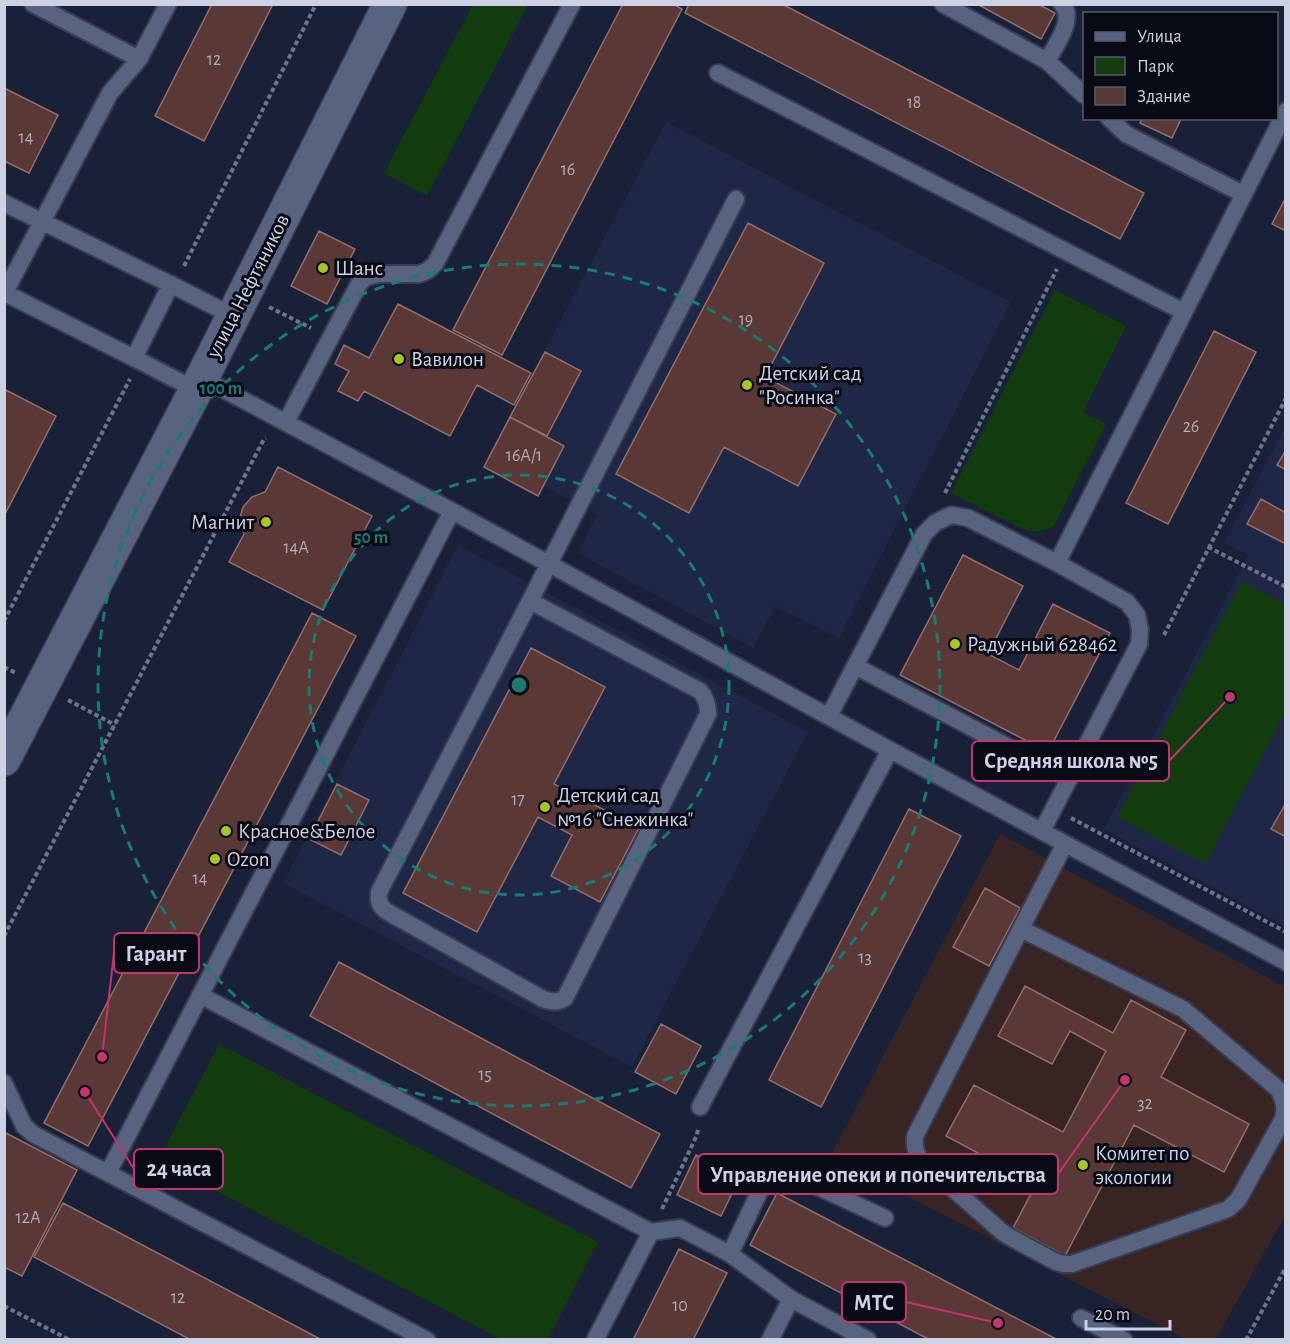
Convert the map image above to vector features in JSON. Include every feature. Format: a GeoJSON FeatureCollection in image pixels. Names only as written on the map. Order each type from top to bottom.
{"type":"FeatureCollection","features":[{"type":"Feature","properties":{"kind":"street","name":"улица Нефтяников"},"geometry":{"type":"LineString","coordinates":[[4,759],[199,384],[390,4]]}},
{"type":"Feature","properties":{"kind":"lane"},"geometry":{"type":"LineString","coordinates":[[33,4],[140,59]]}},
{"type":"Feature","properties":{"kind":"lane"},"geometry":{"type":"LineString","coordinates":[[168,4],[140,59],[110,93],[5,293],[134,358],[286,422],[1286,962]]}},
{"type":"Feature","properties":{"kind":"lane"},"geometry":{"type":"LineString","coordinates":[[286,422],[359,284],[366,277],[379,274],[419,274],[435,264],[572,4]]}},
{"type":"Feature","properties":{"kind":"lane"},"geometry":{"type":"LineString","coordinates":[[943,4],[1047,61],[1083,95]]}},
{"type":"Feature","properties":{"kind":"lane"},"geometry":{"type":"LineString","coordinates":[[1047,61],[1066,24],[1068,15],[1062,4]]}},
{"type":"Feature","properties":{"kind":"lane"},"geometry":{"type":"LineString","coordinates":[[718,73],[1184,312]]}},
{"type":"Feature","properties":{"kind":"lane"},"geometry":{"type":"LineString","coordinates":[[1056,563],[1286,111]]}},
{"type":"Feature","properties":{"kind":"lane"},"geometry":{"type":"LineString","coordinates":[[1111,120],[1126,134],[1243,194]]}},
{"type":"Feature","properties":{"kind":"lane"},"geometry":{"type":"LineString","coordinates":[[530,601],[700,691],[705,696],[708,705],[708,714],[703,725],[565,998],[558,1002],[543,999],[386,911],[380,906],[379,892],[736,199]]}},
{"type":"Feature","properties":{"kind":"lane"},"geometry":{"type":"LineString","coordinates":[[4,203],[233,316]]}},
{"type":"Feature","properties":{"kind":"lane"},"geometry":{"type":"LineString","coordinates":[[134,358],[171,284]]}},
{"type":"Feature","properties":{"kind":"lane"},"geometry":{"type":"LineString","coordinates":[[108,1173],[452,511]]}},
{"type":"Feature","properties":{"kind":"lane"},"geometry":{"type":"LineString","coordinates":[[830,716],[924,534],[935,523],[951,515],[968,518],[1056,563],[1127,602],[1137,615],[1140,630],[1139,644],[1041,831]]}},
{"type":"Feature","properties":{"kind":"lane"},"geometry":{"type":"LineString","coordinates":[[855,666],[1069,779]]}},
{"type":"Feature","properties":{"kind":"lane"},"geometry":{"type":"LineString","coordinates":[[700,1107],[890,750]]}},
{"type":"Feature","properties":{"kind":"lane"},"geometry":{"type":"LineString","coordinates":[[1021,929],[1183,1009],[1278,1089],[1284,1104],[1283,1119],[1233,1206],[1072,1264],[1064,1264],[1008,1236],[920,1160],[915,1149],[915,1136],[1021,929],[1065,844]]}},
{"type":"Feature","properties":{"kind":"lane"},"geometry":{"type":"LineString","coordinates":[[200,995],[651,1232],[680,1228],[730,1254],[790,1299],[868,1340]]}},
{"type":"Feature","properties":{"kind":"lane"},"geometry":{"type":"LineString","coordinates":[[4,1083],[24,1126],[33,1134],[427,1340]]}},
{"type":"Feature","properties":{"kind":"lane"},"geometry":{"type":"LineString","coordinates":[[730,1254],[765,1180],[775,1172],[786,1172],[885,1218]]}},
{"type":"Feature","properties":{"kind":"lane"},"geometry":{"type":"LineString","coordinates":[[595,1340],[651,1232]]}},
{"type":"Feature","properties":{"kind":"lane"},"geometry":{"type":"LineString","coordinates":[[771,1340],[790,1299]]}},
{"type":"Feature","properties":{"kind":"lane"},"geometry":{"type":"LineString","coordinates":[[1081,1318],[1124,1340]]}},
{"type":"Feature","properties":{"kind":"path"},"geometry":{"type":"LineString","coordinates":[[924,534],[1066,251]]}},
{"type":"Feature","properties":{"kind":"path"},"geometry":{"type":"LineString","coordinates":[[1161,641],[1286,398]]}},
{"type":"Feature","properties":{"kind":"path"},"geometry":{"type":"LineString","coordinates":[[4,936],[264,439],[286,422]]}},
{"type":"Feature","properties":{"kind":"path"},"geometry":{"type":"LineString","coordinates":[[1209,547],[1286,587]]}},
{"type":"Feature","properties":{"kind":"path"},"geometry":{"type":"LineString","coordinates":[[651,1232],[697,1136],[700,1107]]}},
{"type":"Feature","properties":{"kind":"path"},"geometry":{"type":"LineString","coordinates":[[1246,1340],[1286,1267]]}},
{"type":"Feature","properties":{"kind":"path"},"geometry":{"type":"LineString","coordinates":[[4,1306],[70,1340]]}},
{"type":"Feature","properties":{"kind":"shaded area","name":"Детский сад \"Росинка\""},"geometry":{"type":"Polygon","coordinates":[[[666,122],[1011,302],[839,638],[775,607],[753,648],[578,553],[597,514],[545,487],[539,498],[482,468],[666,122]]]}},
{"type":"Feature","properties":{"kind":"shaded area"},"geometry":{"type":"Polygon","coordinates":[[[1285,427],[1285,926],[1104,829],[1248,556],[1224,543],[1285,427]]]}},
{"type":"Feature","properties":{"kind":"shaded area","name":"Детский сад №16 \"Снежинка\""},"geometry":{"type":"Polygon","coordinates":[[[458,545],[808,732],[632,1067],[283,883],[458,545]]]}},
{"type":"Feature","properties":{"kind":"shaded area"},"geometry":{"type":"Polygon","coordinates":[[[1000,834],[1285,987],[1285,1216],[1216,1339],[1186,1339],[830,1157],[1000,834]]]}},
{"type":"Feature","properties":{"kind":"green space"},"geometry":{"type":"Polygon","coordinates":[[[473,4],[528,5],[427,196],[384,173],[473,4]]]}},
{"type":"Feature","properties":{"kind":"green space"},"geometry":{"type":"Polygon","coordinates":[[[1055,290],[1126,326],[1083,412],[1106,424],[1054,526],[1043,531],[1031,531],[951,493],[1055,290]]]}},
{"type":"Feature","properties":{"kind":"green space"},"geometry":{"type":"Polygon","coordinates":[[[1242,581],[1285,604],[1285,713],[1205,864],[1117,817],[1242,581]]]}},
{"type":"Feature","properties":{"kind":"green space"},"geometry":{"type":"Polygon","coordinates":[[[219,1044],[598,1242],[548,1339],[501,1339],[158,1161],[219,1044]]]}},
{"type":"Feature","properties":{"kind":"building"},"geometry":{"type":"Polygon","coordinates":[[[212,4],[273,4],[204,141],[155,116],[212,4]]]}},
{"type":"Feature","properties":{"kind":"building"},"geometry":{"type":"Polygon","coordinates":[[[623,4],[673,4],[682,9],[502,355],[453,330],[623,4]]]}},
{"type":"Feature","properties":{"kind":"building"},"geometry":{"type":"Polygon","coordinates":[[[689,4],[782,4],[1144,193],[1120,239],[685,13],[689,4]]]}},
{"type":"Feature","properties":{"kind":"building"},"geometry":{"type":"Polygon","coordinates":[[[977,4],[1038,4],[1055,13],[1041,39],[977,4]]]}},
{"type":"Feature","properties":{"kind":"building"},"geometry":{"type":"Polygon","coordinates":[[[4,88],[58,115],[29,173],[4,161],[4,88]]]}},
{"type":"Feature","properties":{"kind":"building"},"geometry":{"type":"Polygon","coordinates":[[[1141,120],[1181,120],[1172,138],[1140,123],[1141,120]]]}},
{"type":"Feature","properties":{"kind":"building"},"geometry":{"type":"Polygon","coordinates":[[[1286,197],[1286,231],[1272,224],[1286,197]]]}},
{"type":"Feature","properties":{"kind":"building"},"geometry":{"type":"Polygon","coordinates":[[[748,223],[824,263],[765,377],[836,414],[798,486],[724,447],[689,513],[616,474],[748,223]]]}},
{"type":"Feature","properties":{"kind":"building","name":"Шанс"},"geometry":{"type":"Polygon","coordinates":[[[319,231],[355,249],[327,304],[291,286],[319,231]]]}},
{"type":"Feature","properties":{"kind":"building"},"geometry":{"type":"Polygon","coordinates":[[[398,304],[531,373],[514,405],[477,385],[450,436],[364,391],[358,401],[338,391],[349,371],[335,364],[344,345],[369,358],[398,304]]]}},
{"type":"Feature","properties":{"kind":"building"},"geometry":{"type":"Polygon","coordinates":[[[1214,331],[1256,352],[1168,524],[1126,503],[1214,331]]]}},
{"type":"Feature","properties":{"kind":"building"},"geometry":{"type":"Polygon","coordinates":[[[545,352],[581,371],[547,436],[510,417],[545,352]]]}},
{"type":"Feature","properties":{"kind":"building"},"geometry":{"type":"Polygon","coordinates":[[[6,390],[56,416],[4,516],[4,393],[6,390]]]}},
{"type":"Feature","properties":{"kind":"building"},"geometry":{"type":"Polygon","coordinates":[[[510,417],[564,446],[538,496],[484,467],[510,417]]]}},
{"type":"Feature","properties":{"kind":"building"},"geometry":{"type":"Polygon","coordinates":[[[1286,450],[1286,470],[1277,465],[1286,450]]]}},
{"type":"Feature","properties":{"kind":"building"},"geometry":{"type":"Polygon","coordinates":[[[278,467],[372,516],[323,610],[229,562],[244,534],[239,521],[243,507],[252,497],[265,492],[278,467]]]}},
{"type":"Feature","properties":{"kind":"building"},"geometry":{"type":"Polygon","coordinates":[[[1261,499],[1286,513],[1286,544],[1247,524],[1261,499]]]}},
{"type":"Feature","properties":{"kind":"building","name":"Радужный 628462"},"geometry":{"type":"Polygon","coordinates":[[[963,555],[1023,586],[988,654],[1019,670],[1053,604],[1110,633],[1048,752],[900,675],[963,555]]]}},
{"type":"Feature","properties":{"kind":"building"},"geometry":{"type":"Polygon","coordinates":[[[312,613],[356,636],[88,1146],[44,1123],[312,613]]]}},
{"type":"Feature","properties":{"kind":"building"},"geometry":{"type":"Polygon","coordinates":[[[531,648],[605,687],[554,784],[639,828],[600,902],[551,876],[572,835],[538,817],[477,932],[403,893],[531,648]]]}},
{"type":"Feature","properties":{"kind":"building"},"geometry":{"type":"Polygon","coordinates":[[[337,784],[369,800],[341,855],[309,839],[337,784]]]}},
{"type":"Feature","properties":{"kind":"building"},"geometry":{"type":"Polygon","coordinates":[[[1286,803],[1286,837],[1271,829],[1286,803]]]}},
{"type":"Feature","properties":{"kind":"building"},"geometry":{"type":"Polygon","coordinates":[[[909,809],[961,836],[821,1107],[769,1080],[909,809]]]}},
{"type":"Feature","properties":{"kind":"building"},"geometry":{"type":"Polygon","coordinates":[[[985,888],[1020,908],[989,966],[953,947],[985,888]]]}},
{"type":"Feature","properties":{"kind":"building"},"geometry":{"type":"Polygon","coordinates":[[[339,962],[660,1134],[631,1188],[310,1016],[339,962]]]}},
{"type":"Feature","properties":{"kind":"building"},"geometry":{"type":"Polygon","coordinates":[[[1025,986],[1113,1033],[1131,1000],[1186,1030],[1161,1077],[1249,1124],[1224,1172],[1134,1125],[1065,1256],[1013,1228],[1036,1184],[946,1136],[974,1085],[1063,1132],[1106,1051],[1070,1031],[1052,1064],[998,1036],[1025,986]]]}},
{"type":"Feature","properties":{"kind":"building"},"geometry":{"type":"Polygon","coordinates":[[[661,1024],[701,1046],[676,1094],[635,1072],[661,1024]]]}},
{"type":"Feature","properties":{"kind":"building"},"geometry":{"type":"Polygon","coordinates":[[[4,1132],[77,1170],[22,1276],[4,1267],[4,1132]]]}},
{"type":"Feature","properties":{"kind":"building"},"geometry":{"type":"Polygon","coordinates":[[[696,1155],[740,1177],[721,1216],[677,1195],[696,1155]]]}},
{"type":"Feature","properties":{"kind":"building"},"geometry":{"type":"Polygon","coordinates":[[[777,1193],[1058,1340],[930,1340],[750,1245],[777,1193]]]}},
{"type":"Feature","properties":{"kind":"building"},"geometry":{"type":"Polygon","coordinates":[[[63,1203],[322,1340],[191,1340],[34,1257],[63,1203]]]}},
{"type":"Feature","properties":{"kind":"building"},"geometry":{"type":"Polygon","coordinates":[[[679,1249],[727,1273],[693,1340],[633,1340],[679,1249]]]}},
{"type":"Feature","properties":{"kind":"place","name":"Шанс"},"geometry":{"type":"Point","coordinates":[323,268]}},
{"type":"Feature","properties":{"kind":"place","name":"Вавилон"},"geometry":{"type":"Point","coordinates":[399,359]}},
{"type":"Feature","properties":{"kind":"place","name":"Детский сад \"Росинка\""},"geometry":{"type":"Point","coordinates":[747,385]}},
{"type":"Feature","properties":{"kind":"place","name":"Магнит"},"geometry":{"type":"Point","coordinates":[266,522]}},
{"type":"Feature","properties":{"kind":"place","name":"Радужный 628462"},"geometry":{"type":"Point","coordinates":[955,644]}},
{"type":"Feature","properties":{"kind":"place","name":"Средняя школа №5"},"geometry":{"type":"Point","coordinates":[1230,697]}},
{"type":"Feature","properties":{"kind":"place","name":"Детский сад №16 \"Снежинка\""},"geometry":{"type":"Point","coordinates":[545,807]}},
{"type":"Feature","properties":{"kind":"place","name":"Красное&Белое"},"geometry":{"type":"Point","coordinates":[226,831]}},
{"type":"Feature","properties":{"kind":"place","name":"Ozon"},"geometry":{"type":"Point","coordinates":[215,859]}},
{"type":"Feature","properties":{"kind":"place","name":"Гарант"},"geometry":{"type":"Point","coordinates":[102,1057]}},
{"type":"Feature","properties":{"kind":"place","name":"Управление опеки и попечительства"},"geometry":{"type":"Point","coordinates":[1125,1080]}},
{"type":"Feature","properties":{"kind":"place","name":"24 часа"},"geometry":{"type":"Point","coordinates":[85,1092]}},
{"type":"Feature","properties":{"kind":"place","name":"Комитет по экологии"},"geometry":{"type":"Point","coordinates":[1083,1165]}},
{"type":"Feature","properties":{"kind":"place","name":"МТС"},"geometry":{"type":"Point","coordinates":[998,1323]}}]}
